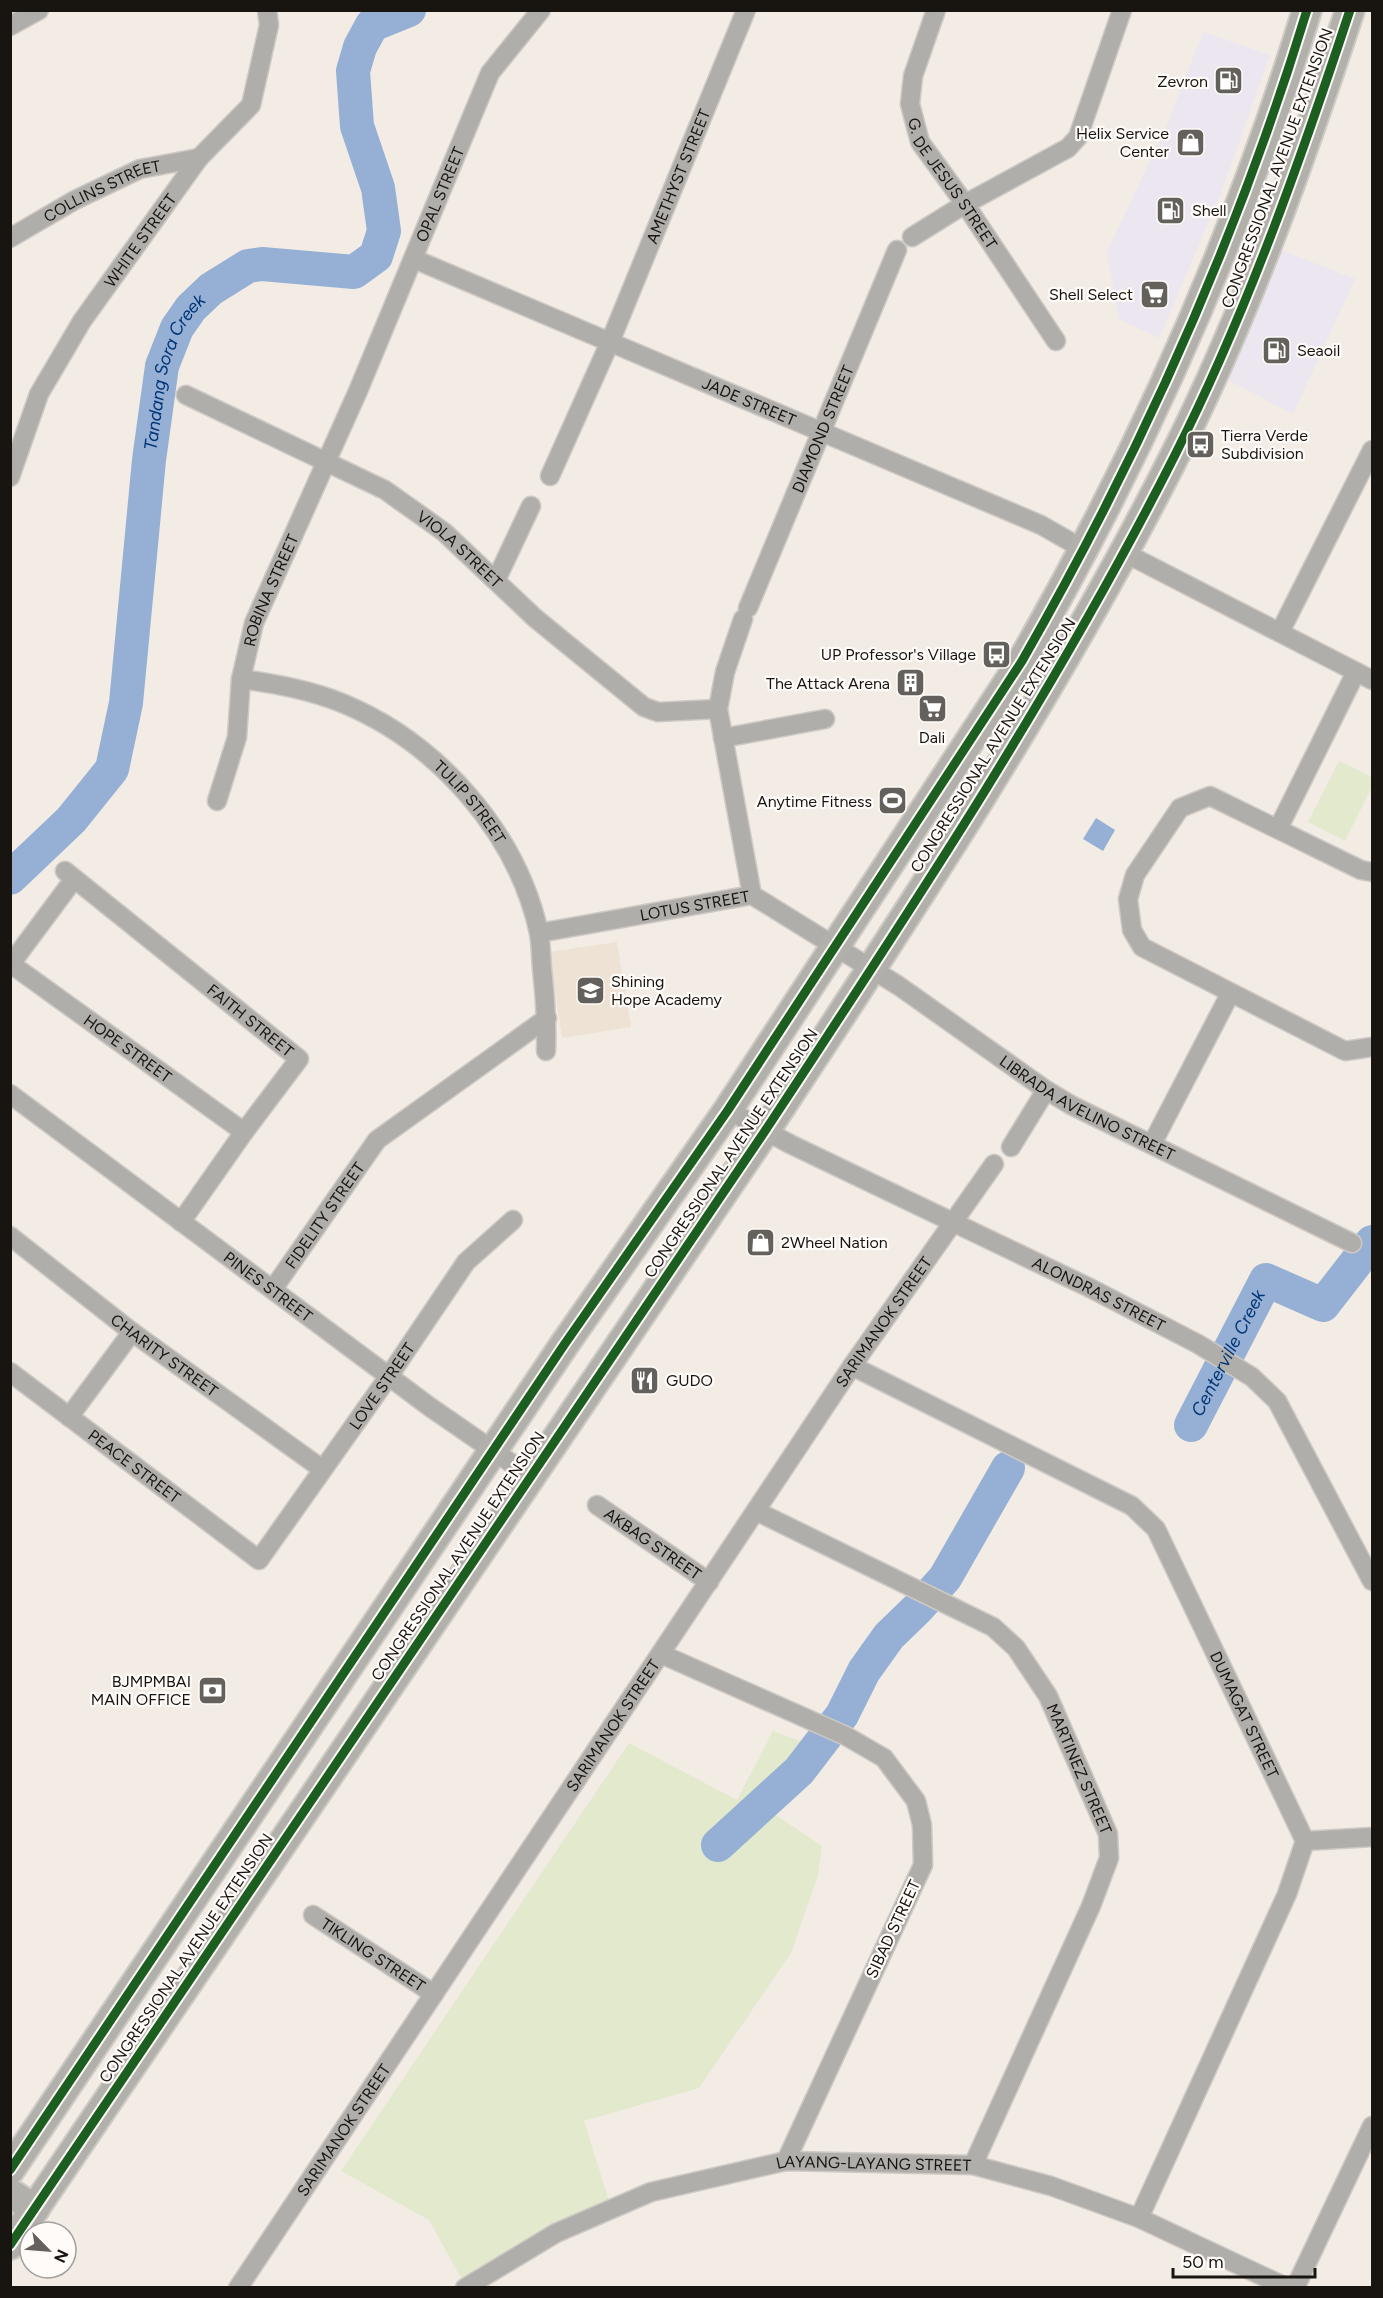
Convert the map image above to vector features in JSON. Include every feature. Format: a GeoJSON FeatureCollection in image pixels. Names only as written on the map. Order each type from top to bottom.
{"type":"FeatureCollection","features":[{"type":"Feature","properties":{"kind":"main road","name":"CONGRESSIONAL AVENUE EXTENSION"},"geometry":{"type":"LineString","coordinates":[[10,2170],[564,1345],[728,1110],[1022,661],[1083,549],[1148,419],[1209,282],[1244,196],[1290,66],[1307,10]]}},
{"type":"Feature","properties":{"kind":"main road","name":"CONGRESSIONAL AVENUE EXTENSION"},"geometry":{"type":"LineString","coordinates":[[10,2245],[765,1131],[872,969],[1054,680],[1125,553],[1176,453],[1251,288],[1313,123],[1350,10]]}},
{"type":"Feature","properties":{"kind":"main road"},"geometry":{"type":"LineString","coordinates":[[1022,661],[1054,680]]}},
{"type":"Feature","properties":{"kind":"main road"},"geometry":{"type":"LineString","coordinates":[[10,2193],[35,2209]]}},
{"type":"Feature","properties":{"kind":"street"},"geometry":{"type":"LineString","coordinates":[[10,26],[39,10]]}},
{"type":"Feature","properties":{"kind":"street","name":"WHITE STREET"},"geometry":{"type":"LineString","coordinates":[[10,477],[39,394],[82,321],[199,158],[251,105],[269,25],[267,10]]}},
{"type":"Feature","properties":{"kind":"street","name":"OPAL STREET"},"geometry":{"type":"LineString","coordinates":[[358,391],[490,73],[541,10]]}},
{"type":"Feature","properties":{"kind":"street","name":"AMETHYST STREET"},"geometry":{"type":"LineString","coordinates":[[550,476],[610,342],[746,10]]}},
{"type":"Feature","properties":{"kind":"street","name":"G. DE JESUS STREET"},"geometry":{"type":"LineString","coordinates":[[936,10],[913,76],[910,104],[920,142],[1056,341]]}},
{"type":"Feature","properties":{"kind":"street"},"geometry":{"type":"LineString","coordinates":[[912,237],[964,204],[1068,148],[1078,137],[1122,10]]}},
{"type":"Feature","properties":{"kind":"street","name":"COLLINS STREET"},"geometry":{"type":"LineString","coordinates":[[10,238],[75,200],[140,169],[199,158]]}},
{"type":"Feature","properties":{"kind":"street","name":"DIAMOND STREET"},"geometry":{"type":"LineString","coordinates":[[752,895],[718,709],[725,672],[746,613],[897,250]]}},
{"type":"Feature","properties":{"kind":"street","name":"JADE STREET"},"geometry":{"type":"LineString","coordinates":[[414,260],[1041,525],[1083,549]]}},
{"type":"Feature","properties":{"kind":"street","name":"ROBINA STREET"},"geometry":{"type":"LineString","coordinates":[[217,801],[237,737],[241,679],[254,623],[358,391]]}},
{"type":"Feature","properties":{"kind":"street","name":"VIOLA STREET"},"geometry":{"type":"LineString","coordinates":[[186,395],[385,490],[444,532],[535,618],[644,707],[658,712],[718,709]]}},
{"type":"Feature","properties":{"kind":"street"},"geometry":{"type":"LineString","coordinates":[[1280,632],[1372,450]]}},
{"type":"Feature","properties":{"kind":"street"},"geometry":{"type":"LineString","coordinates":[[496,579],[531,506]]}},
{"type":"Feature","properties":{"kind":"street"},"geometry":{"type":"LineString","coordinates":[[1125,553],[1372,680]]}},
{"type":"Feature","properties":{"kind":"street"},"geometry":{"type":"LineString","coordinates":[[1278,829],[1356,672]]}},
{"type":"Feature","properties":{"kind":"street","name":"TULIP STREET"},"geometry":{"type":"LineString","coordinates":[[241,679],[293,687],[342,703],[389,727],[431,758],[468,795],[499,837],[523,884],[539,933],[547,1018],[546,1051]]}},
{"type":"Feature","properties":{"kind":"street"},"geometry":{"type":"LineString","coordinates":[[723,738],[825,719]]}},
{"type":"Feature","properties":{"kind":"street"},"geometry":{"type":"LineString","coordinates":[[1372,872],[1361,870],[1210,796],[1180,808],[1135,875],[1128,899],[1131,930],[1142,947],[1345,1052],[1372,1047]]}},
{"type":"Feature","properties":{"kind":"street","name":"FAITH STREET"},"geometry":{"type":"LineString","coordinates":[[11,964],[70,875],[299,1059],[181,1222]]}},
{"type":"Feature","properties":{"kind":"street","name":"LOTUS STREET"},"geometry":{"type":"LineString","coordinates":[[539,933],[752,895],[836,946]]}},
{"type":"Feature","properties":{"kind":"street","name":"LIBRADA AVELINO STREET"},"geometry":{"type":"LineString","coordinates":[[836,946],[1046,1090],[1352,1244]]}},
{"type":"Feature","properties":{"kind":"street","name":"HOPE STREET"},"geometry":{"type":"LineString","coordinates":[[11,964],[244,1132]]}},
{"type":"Feature","properties":{"kind":"street"},"geometry":{"type":"LineString","coordinates":[[1152,1144],[1230,994]]}},
{"type":"Feature","properties":{"kind":"street","name":"FIDELITY STREET"},"geometry":{"type":"LineString","coordinates":[[273,1289],[377,1140],[547,1018]]}},
{"type":"Feature","properties":{"kind":"street"},"geometry":{"type":"LineString","coordinates":[[1011,1147],[1046,1090]]}},
{"type":"Feature","properties":{"kind":"street","name":"PINES STREET"},"geometry":{"type":"LineString","coordinates":[[10,1094],[389,1376],[530,1476]]}},
{"type":"Feature","properties":{"kind":"street","name":"ALONDRAS STREET"},"geometry":{"type":"LineString","coordinates":[[728,1110],[765,1131],[1139,1313],[1198,1344],[1252,1377],[1277,1401],[1372,1581]]}},
{"type":"Feature","properties":{"kind":"street","name":"SARIMANOK STREET"},"geometry":{"type":"LineString","coordinates":[[238,2288],[852,1366],[994,1164]]}},
{"type":"Feature","properties":{"kind":"street","name":"LOVE STREET"},"geometry":{"type":"LineString","coordinates":[[259,1560],[466,1262],[513,1220]]}},
{"type":"Feature","properties":{"kind":"street","name":"CHARITY STREET"},"geometry":{"type":"LineString","coordinates":[[10,1236],[132,1332],[322,1469]]}},
{"type":"Feature","properties":{"kind":"street"},"geometry":{"type":"LineString","coordinates":[[69,1417],[132,1332]]}},
{"type":"Feature","properties":{"kind":"street","name":"DUMAGAT STREET"},"geometry":{"type":"LineString","coordinates":[[852,1366],[1132,1506],[1156,1529],[1305,1841]]}},
{"type":"Feature","properties":{"kind":"street","name":"PEACE STREET"},"geometry":{"type":"LineString","coordinates":[[10,1372],[259,1560]]}},
{"type":"Feature","properties":{"kind":"street","name":"AKBAG STREET"},"geometry":{"type":"LineString","coordinates":[[597,1505],[709,1582]]}},
{"type":"Feature","properties":{"kind":"street","name":"MARTINEZ STREET"},"geometry":{"type":"LineString","coordinates":[[756,1511],[993,1627],[1001,1634],[1016,1648],[1048,1696],[1108,1834],[1109,1858],[1091,1906],[973,2165]]}},
{"type":"Feature","properties":{"kind":"street","name":"SIBAD STREET"},"geometry":{"type":"LineString","coordinates":[[661,1654],[814,1721],[884,1758],[916,1801],[922,1825],[922,1866],[786,2161]]}},
{"type":"Feature","properties":{"kind":"street"},"geometry":{"type":"LineString","coordinates":[[1139,2218],[1282,1905],[1305,1841],[1372,1837]]}},
{"type":"Feature","properties":{"kind":"street","name":"TIKLING STREET"},"geometry":{"type":"LineString","coordinates":[[313,1915],[434,1994]]}},
{"type":"Feature","properties":{"kind":"street"},"geometry":{"type":"LineString","coordinates":[[1295,2288],[1372,2126]]}},
{"type":"Feature","properties":{"kind":"street","name":"LAYANG-LAYANG STREET"},"geometry":{"type":"LineString","coordinates":[[465,2288],[556,2233],[651,2192],[786,2161],[973,2165],[1050,2186],[1139,2218],[1288,2288]]}},
{"type":"Feature","properties":{"kind":"shaded area"},"geometry":{"type":"Polygon","coordinates":[[[1203,32],[1270,55],[1220,195],[1159,338],[1119,319],[1107,252],[1168,123],[1203,32]]]}},
{"type":"Feature","properties":{"kind":"shaded area"},"geometry":{"type":"Polygon","coordinates":[[[1281,250],[1355,279],[1293,414],[1226,379],[1281,250]]]}},
{"type":"Feature","properties":{"kind":"shaded area","name":"Shining Hope Academy"},"geometry":{"type":"Polygon","coordinates":[[[617,942],[631,1027],[562,1038],[549,952],[617,942]]]}},
{"type":"Feature","properties":{"kind":"green space"},"geometry":{"type":"Polygon","coordinates":[[[1339,761],[1372,777],[1372,787],[1345,841],[1308,822],[1339,761]]]}},
{"type":"Feature","properties":{"kind":"green space"},"geometry":{"type":"Polygon","coordinates":[[[773,1731],[825,1750],[774,1814],[822,1846],[818,1875],[791,1953],[699,2088],[584,2121],[609,2201],[461,2278],[429,2220],[341,2171],[629,1743],[737,1800],[773,1731]]]}},
{"type":"Feature","properties":{"kind":"water"},"geometry":{"type":"Polygon","coordinates":[[[1096,818],[1115,830],[1103,851],[1083,839],[1096,818]]]}},
{"type":"Feature","properties":{"kind":"waterway","name":"Tandang Sora Creek"},"geometry":{"type":"LineString","coordinates":[[10,878],[71,820],[112,769],[126,703],[149,460],[162,366],[177,328],[191,308],[211,289],[248,266],[262,264],[354,272],[376,256],[384,231],[378,188],[357,126],[353,71],[360,47],[372,25],[409,10]]}},
{"type":"Feature","properties":{"kind":"waterway","name":"Centerville Creek"},"geometry":{"type":"LineString","coordinates":[[1191,1425],[1266,1280],[1323,1305],[1372,1242]]}},
{"type":"Feature","properties":{"kind":"waterway"},"geometry":{"type":"LineString","coordinates":[[718,1845],[799,1771],[842,1715],[864,1671],[889,1636],[945,1578],[1008,1468]]}},
{"type":"Feature","properties":{"kind":"cycle path"},"geometry":{"type":"LineString","coordinates":[[10,2170],[564,1345],[728,1110],[1022,661],[1107,504],[1183,343],[1250,179],[1307,10]]}},
{"type":"Feature","properties":{"kind":"cycle path"},"geometry":{"type":"LineString","coordinates":[[10,2245],[765,1131],[874,966],[1031,715],[1129,543],[1175,455],[1226,347],[1292,180],[1350,10]]}},
{"type":"Feature","properties":{"kind":"place","name":"Zevron"},"geometry":{"type":"Point","coordinates":[1229,81]}},
{"type":"Feature","properties":{"kind":"place","name":"Helix Service Center"},"geometry":{"type":"Point","coordinates":[1190,142]}},
{"type":"Feature","properties":{"kind":"place","name":"Shell"},"geometry":{"type":"Point","coordinates":[1171,210]}},
{"type":"Feature","properties":{"kind":"place","name":"Shell Select"},"geometry":{"type":"Point","coordinates":[1154,294]}},
{"type":"Feature","properties":{"kind":"place","name":"Seaoil"},"geometry":{"type":"Point","coordinates":[1276,350]}},
{"type":"Feature","properties":{"kind":"place","name":"Tierra Verde Subdivision"},"geometry":{"type":"Point","coordinates":[1200,444]}},
{"type":"Feature","properties":{"kind":"place","name":"UP Professor's Village"},"geometry":{"type":"Point","coordinates":[997,654]}},
{"type":"Feature","properties":{"kind":"place","name":"The Attack Arena"},"geometry":{"type":"Point","coordinates":[911,683]}},
{"type":"Feature","properties":{"kind":"place","name":"Dali"},"geometry":{"type":"Point","coordinates":[932,709]}},
{"type":"Feature","properties":{"kind":"place","name":"Anytime Fitness"},"geometry":{"type":"Point","coordinates":[893,801]}},
{"type":"Feature","properties":{"kind":"place","name":"Shining Hope Academy"},"geometry":{"type":"Point","coordinates":[590,990]}},
{"type":"Feature","properties":{"kind":"place","name":"2Wheel Nation"},"geometry":{"type":"Point","coordinates":[760,1242]}},
{"type":"Feature","properties":{"kind":"place","name":"GUDO"},"geometry":{"type":"Point","coordinates":[645,1380]}},
{"type":"Feature","properties":{"kind":"place","name":"BJMPMBAI MAIN OFFICE"},"geometry":{"type":"Point","coordinates":[212,1690]}}]}
